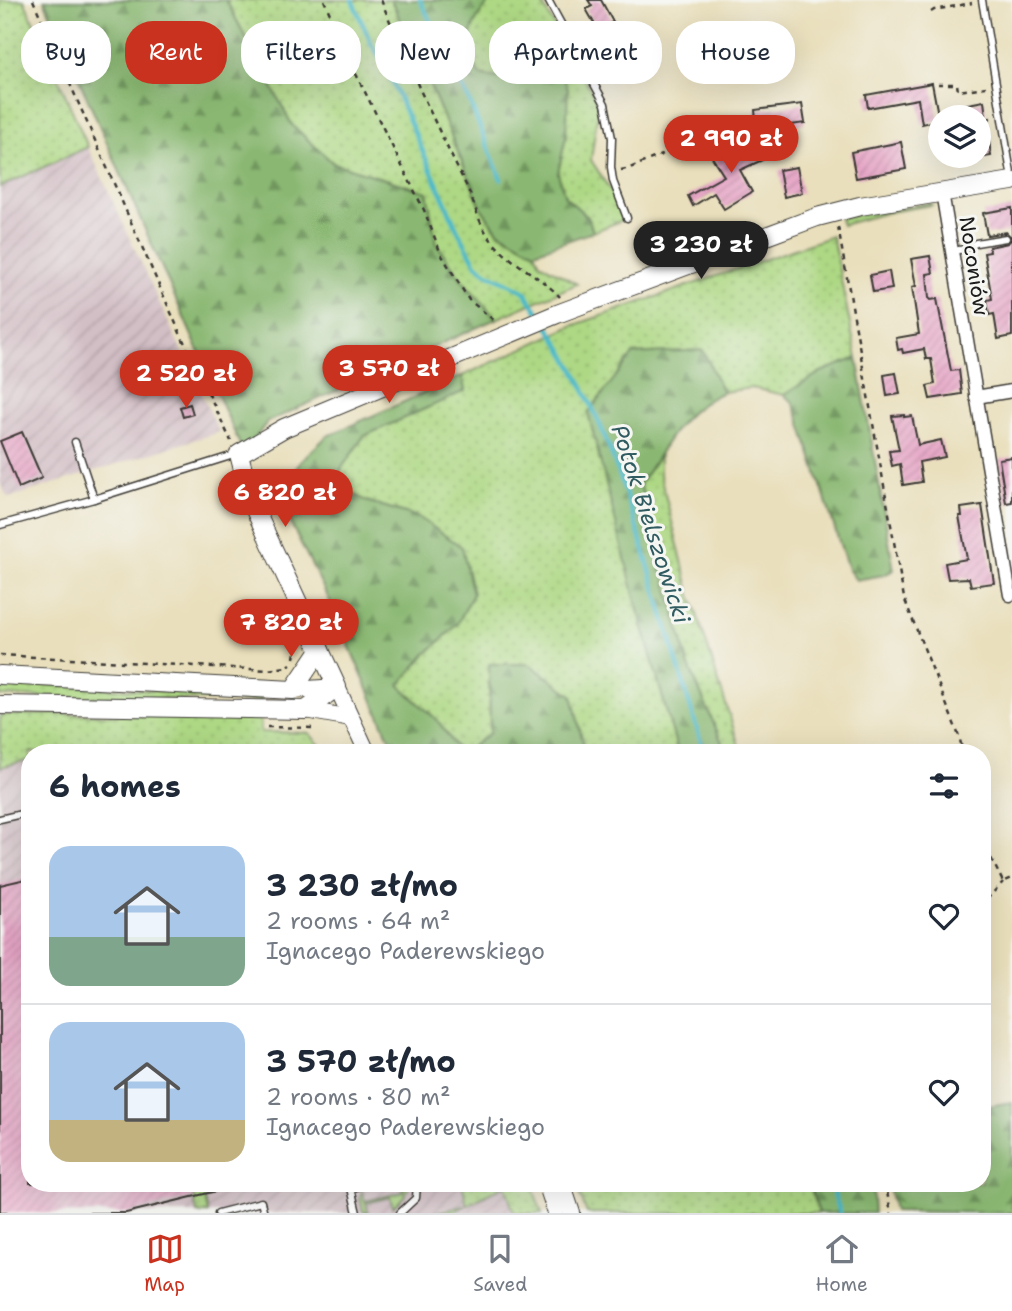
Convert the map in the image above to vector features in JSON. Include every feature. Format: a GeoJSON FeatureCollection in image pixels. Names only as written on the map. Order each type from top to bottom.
{"type":"FeatureCollection","features":[{"type":"Feature","properties":{"kind":"main road"},"geometry":{"type":"LineString","coordinates":[[0,705],[306,710],[337,687],[251,501],[239,454],[284,428],[562,312],[782,229],[834,212],[1012,181]]}},
{"type":"Feature","properties":{"kind":"main road"},"geometry":{"type":"LineString","coordinates":[[0,675],[293,690],[320,650]]}},
{"type":"Feature","properties":{"kind":"street","name":"Noconiów"},"geometry":{"type":"LineString","coordinates":[[942,192],[1010,595]]}},
{"type":"Feature","properties":{"kind":"street"},"geometry":{"type":"LineString","coordinates":[[976,397],[1012,391]]}},
{"type":"Feature","properties":{"kind":"street"},"geometry":{"type":"LineString","coordinates":[[293,690],[337,687],[363,744]]}},
{"type":"Feature","properties":{"kind":"street"},"geometry":{"type":"LineString","coordinates":[[306,710],[351,718]]}},
{"type":"Feature","properties":{"kind":"street"},"geometry":{"type":"LineString","coordinates":[[549,1192],[556,1213]]}},
{"type":"Feature","properties":{"kind":"street"},"geometry":{"type":"LineString","coordinates":[[565,1192],[572,1213]]}},
{"type":"Feature","properties":{"kind":"lane"},"geometry":{"type":"LineString","coordinates":[[548,0],[605,104],[612,138],[613,181],[627,218]]}},
{"type":"Feature","properties":{"kind":"lane"},"geometry":{"type":"LineString","coordinates":[[982,1],[1012,181]]}},
{"type":"Feature","properties":{"kind":"lane"},"geometry":{"type":"LineString","coordinates":[[952,251],[965,249],[976,243],[1006,238]]}},
{"type":"Feature","properties":{"kind":"lane"},"geometry":{"type":"LineString","coordinates":[[75,442],[94,499]]}},
{"type":"Feature","properties":{"kind":"lane"},"geometry":{"type":"LineString","coordinates":[[0,525],[239,454]]}},
{"type":"Feature","properties":{"kind":"lane"},"geometry":{"type":"LineString","coordinates":[[0,819],[21,814]]}},
{"type":"Feature","properties":{"kind":"lane"},"geometry":{"type":"LineString","coordinates":[[352,1192],[357,1213]]}},
{"type":"Feature","properties":{"kind":"lane"},"geometry":{"type":"LineString","coordinates":[[400,1213],[416,1198],[416,1192]]}},
{"type":"Feature","properties":{"kind":"lane"},"geometry":{"type":"LineString","coordinates":[[218,1213],[261,1202],[264,1213]]}},
{"type":"Feature","properties":{"kind":"path"},"geometry":{"type":"LineString","coordinates":[[33,0],[180,332],[239,454]]}},
{"type":"Feature","properties":{"kind":"path"},"geometry":{"type":"LineString","coordinates":[[324,0],[354,70],[424,209],[441,254],[469,300],[504,329],[507,335]]}},
{"type":"Feature","properties":{"kind":"path"},"geometry":{"type":"LineString","coordinates":[[381,0],[405,59],[468,188],[487,234],[502,252],[552,289],[562,312]]}},
{"type":"Feature","properties":{"kind":"path"},"geometry":{"type":"LineString","coordinates":[[931,12],[982,1]]}},
{"type":"Feature","properties":{"kind":"path"},"geometry":{"type":"LineString","coordinates":[[938,84],[957,83],[958,91],[996,86]]}},
{"type":"Feature","properties":{"kind":"path"},"geometry":{"type":"LineString","coordinates":[[991,118],[1001,115]]}},
{"type":"Feature","properties":{"kind":"path"},"geometry":{"type":"LineString","coordinates":[[611,167],[622,170],[630,168],[730,126],[752,121],[756,135]]}},
{"type":"Feature","properties":{"kind":"path"},"geometry":{"type":"LineString","coordinates":[[834,212],[904,598],[961,744]]}},
{"type":"Feature","properties":{"kind":"path"},"geometry":{"type":"LineString","coordinates":[[0,655],[268,670],[290,665],[297,651],[296,636]]}},
{"type":"Feature","properties":{"kind":"path"},"geometry":{"type":"LineString","coordinates":[[267,727],[323,729]]}},
{"type":"Feature","properties":{"kind":"path"},"geometry":{"type":"LineString","coordinates":[[991,858],[1003,882]]}},
{"type":"Feature","properties":{"kind":"path"},"geometry":{"type":"LineString","coordinates":[[991,895],[1003,882],[1012,878]]}},
{"type":"Feature","properties":{"kind":"path"},"geometry":{"type":"LineString","coordinates":[[887,1192],[891,1213]]}},
{"type":"Feature","properties":{"kind":"shaded area"},"geometry":{"type":"Polygon","coordinates":[[[88,147],[219,432],[8,498],[0,483],[0,187],[88,147]]]}},
{"type":"Feature","properties":{"kind":"shaded area"},"geometry":{"type":"Polygon","coordinates":[[[21,755],[21,1192],[534,1192],[542,1213],[0,1213],[0,756],[21,755]]]}},
{"type":"Feature","properties":{"kind":"green space"},"geometry":{"type":"Polygon","coordinates":[[[0,0],[24,0],[33,21],[21,21],[21,84],[61,84],[88,147],[0,187],[0,0]]]}},
{"type":"Feature","properties":{"kind":"green space"},"geometry":{"type":"Polygon","coordinates":[[[44,0],[226,0],[241,28],[241,84],[270,84],[292,125],[333,163],[427,192],[436,243],[462,280],[496,319],[267,422],[244,454],[81,84],[111,84],[111,21],[53,21],[44,0]]]}},
{"type":"Feature","properties":{"kind":"green space"},"geometry":{"type":"Polygon","coordinates":[[[226,0],[391,0],[401,21],[375,21],[375,84],[429,84],[482,209],[498,232],[535,252],[540,263],[577,284],[496,319],[462,280],[436,243],[427,192],[333,163],[292,125],[270,84],[361,84],[361,21],[241,21],[241,28],[226,0]]]}},
{"type":"Feature","properties":{"kind":"green space"},"geometry":{"type":"Polygon","coordinates":[[[391,0],[493,0],[475,23],[401,21],[391,0]]]}},
{"type":"Feature","properties":{"kind":"green space"},"geometry":{"type":"Polygon","coordinates":[[[540,0],[552,21],[489,21],[489,77],[479,76],[475,64],[475,23],[489,2],[540,0]]]}},
{"type":"Feature","properties":{"kind":"green space"},"geometry":{"type":"Polygon","coordinates":[[[475,62],[479,75],[489,77],[489,84],[566,84],[566,136],[558,173],[565,197],[588,217],[593,232],[535,252],[498,231],[482,209],[429,84],[475,84],[475,62]]]}},
{"type":"Feature","properties":{"kind":"green space"},"geometry":{"type":"Polygon","coordinates":[[[547,84],[588,84],[596,99],[598,111],[591,160],[614,196],[623,220],[593,232],[588,217],[565,197],[558,173],[566,136],[547,84]]]}},
{"type":"Feature","properties":{"kind":"green space"},"geometry":{"type":"Polygon","coordinates":[[[929,203],[932,205],[889,212],[842,225],[840,218],[929,203]]]}},
{"type":"Feature","properties":{"kind":"green space"},"geometry":{"type":"Polygon","coordinates":[[[832,236],[857,358],[821,372],[784,395],[752,388],[723,392],[702,350],[633,354],[637,606],[676,744],[583,744],[572,695],[529,664],[489,664],[490,733],[476,744],[454,744],[438,721],[399,685],[425,655],[457,625],[473,594],[462,548],[418,517],[366,501],[338,484],[341,469],[364,436],[465,391],[462,376],[572,326],[832,236]]]}},
{"type":"Feature","properties":{"kind":"green space"},"geometry":{"type":"Polygon","coordinates":[[[703,350],[723,392],[694,410],[674,431],[640,484],[688,664],[723,744],[676,744],[588,413],[633,354],[703,350]]]}},
{"type":"Feature","properties":{"kind":"green space"},"geometry":{"type":"Polygon","coordinates":[[[857,358],[894,570],[884,575],[856,580],[848,569],[793,402],[784,395],[821,372],[857,358]]]}},
{"type":"Feature","properties":{"kind":"green space"},"geometry":{"type":"Polygon","coordinates":[[[462,376],[465,391],[364,436],[341,469],[338,484],[366,501],[418,517],[462,547],[473,594],[457,625],[425,655],[399,685],[438,721],[454,744],[392,744],[330,601],[291,524],[286,486],[301,461],[327,436],[462,376]]]}},
{"type":"Feature","properties":{"kind":"green space"},"geometry":{"type":"Polygon","coordinates":[[[660,456],[660,475],[690,592],[738,744],[723,744],[688,664],[640,483],[660,456]]]}},
{"type":"Feature","properties":{"kind":"green space"},"geometry":{"type":"Polygon","coordinates":[[[489,664],[529,664],[572,695],[583,744],[476,744],[490,733],[489,664]]]}},
{"type":"Feature","properties":{"kind":"green space"},"geometry":{"type":"Polygon","coordinates":[[[0,682],[261,697],[261,701],[0,696],[0,682]]]}},
{"type":"Feature","properties":{"kind":"green space"},"geometry":{"type":"Polygon","coordinates":[[[0,715],[260,717],[261,732],[309,733],[319,744],[21,744],[21,762],[0,767],[0,715]]]}},
{"type":"Feature","properties":{"kind":"green space"},"geometry":{"type":"Polygon","coordinates":[[[1012,1102],[1012,1213],[894,1211],[890,1192],[991,1192],[991,1106],[1012,1102]]]}},
{"type":"Feature","properties":{"kind":"green space"},"geometry":{"type":"Polygon","coordinates":[[[362,1192],[365,1201],[406,1192],[393,1207],[390,1197],[366,1203],[368,1213],[363,1211],[362,1192]]]}},
{"type":"Feature","properties":{"kind":"green space"},"geometry":{"type":"Polygon","coordinates":[[[464,1192],[492,1192],[452,1213],[435,1213],[467,1205],[464,1192]]]}},
{"type":"Feature","properties":{"kind":"green space"},"geometry":{"type":"Polygon","coordinates":[[[507,1192],[534,1192],[542,1213],[514,1213],[507,1192]]]}},
{"type":"Feature","properties":{"kind":"green space"},"geometry":{"type":"Polygon","coordinates":[[[579,1192],[812,1192],[819,1213],[587,1213],[579,1192]]]}},
{"type":"Feature","properties":{"kind":"green space"},"geometry":{"type":"Polygon","coordinates":[[[812,1192],[873,1192],[874,1213],[819,1213],[812,1192]]]}},
{"type":"Feature","properties":{"kind":"green space"},"geometry":{"type":"Polygon","coordinates":[[[204,1194],[208,1213],[197,1213],[194,1197],[204,1194]]]}},
{"type":"Feature","properties":{"kind":"building"},"geometry":{"type":"Polygon","coordinates":[[[588,0],[601,0],[612,21],[593,21],[586,9],[592,6],[588,0]]]}},
{"type":"Feature","properties":{"kind":"building"},"geometry":{"type":"Polygon","coordinates":[[[932,83],[936,105],[928,105],[928,123],[922,124],[918,99],[868,108],[866,95],[932,83]]]}},
{"type":"Feature","properties":{"kind":"building"},"geometry":{"type":"Polygon","coordinates":[[[984,101],[985,105],[963,105],[984,101]]]}},
{"type":"Feature","properties":{"kind":"building"},"geometry":{"type":"Polygon","coordinates":[[[802,104],[805,123],[757,130],[755,110],[802,104]]]}},
{"type":"Feature","properties":{"kind":"building"},"geometry":{"type":"Polygon","coordinates":[[[762,141],[769,157],[740,170],[752,192],[724,209],[714,193],[693,206],[688,196],[724,176],[710,154],[728,143],[736,154],[762,141]]]}},
{"type":"Feature","properties":{"kind":"building"},"geometry":{"type":"Polygon","coordinates":[[[901,142],[906,169],[856,178],[851,152],[901,142]]]}},
{"type":"Feature","properties":{"kind":"building"},"geometry":{"type":"Polygon","coordinates":[[[797,167],[802,193],[784,197],[779,170],[797,167]]]}},
{"type":"Feature","properties":{"kind":"building"},"geometry":{"type":"Polygon","coordinates":[[[1012,208],[1012,238],[1006,232],[987,235],[983,213],[1012,208]]]}},
{"type":"Feature","properties":{"kind":"building"},"geometry":{"type":"Polygon","coordinates":[[[1012,238],[1012,336],[998,339],[994,314],[989,315],[987,300],[992,299],[984,253],[990,252],[989,247],[1008,243],[1012,238]]]}},
{"type":"Feature","properties":{"kind":"building"},"geometry":{"type":"Polygon","coordinates":[[[930,256],[933,273],[927,274],[929,298],[937,299],[951,371],[959,370],[962,394],[930,399],[927,386],[935,384],[931,359],[926,359],[924,349],[903,353],[902,349],[898,350],[896,338],[919,334],[912,287],[916,286],[911,259],[930,256]]]}},
{"type":"Feature","properties":{"kind":"building"},"geometry":{"type":"Polygon","coordinates":[[[889,271],[892,289],[873,292],[870,275],[889,271]]]}},
{"type":"Feature","properties":{"kind":"building"},"geometry":{"type":"Polygon","coordinates":[[[896,373],[900,394],[887,396],[884,375],[896,373]]]}},
{"type":"Feature","properties":{"kind":"building"},"geometry":{"type":"Polygon","coordinates":[[[190,404],[193,414],[183,417],[180,407],[190,404]]]}},
{"type":"Feature","properties":{"kind":"building"},"geometry":{"type":"Polygon","coordinates":[[[892,416],[912,416],[918,445],[941,440],[945,457],[919,462],[922,482],[903,485],[900,464],[892,466],[889,451],[899,450],[892,416]]]}},
{"type":"Feature","properties":{"kind":"building"},"geometry":{"type":"Polygon","coordinates":[[[22,432],[42,478],[19,488],[0,441],[22,432]]]}},
{"type":"Feature","properties":{"kind":"building"},"geometry":{"type":"Polygon","coordinates":[[[1012,457],[1012,502],[1006,503],[999,459],[1012,457]]]}},
{"type":"Feature","properties":{"kind":"building"},"geometry":{"type":"Polygon","coordinates":[[[982,505],[994,583],[971,586],[969,578],[948,579],[945,563],[967,559],[959,516],[962,516],[961,508],[982,505]]]}},
{"type":"Feature","properties":{"kind":"building"},"geometry":{"type":"Polygon","coordinates":[[[21,880],[21,1192],[212,1192],[126,1213],[0,1213],[0,885],[21,880]]]}},
{"type":"Feature","properties":{"kind":"waterway","name":"Potok Bielszowicki"},"geometry":{"type":"LineString","coordinates":[[352,0],[372,45],[387,70],[457,229],[476,264],[485,272],[524,291],[540,315]]}},
{"type":"Feature","properties":{"kind":"waterway"},"geometry":{"type":"LineString","coordinates":[[420,0],[469,100],[501,179]]}},
{"type":"Feature","properties":{"kind":"waterway","name":"Potok Bielszowicki"},"geometry":{"type":"LineString","coordinates":[[547,325],[581,384],[620,477],[702,744]]}},
{"type":"Feature","properties":{"kind":"waterway","name":"Potok Bielszowicki"},"geometry":{"type":"LineString","coordinates":[[834,1192],[840,1213]]}}]}
